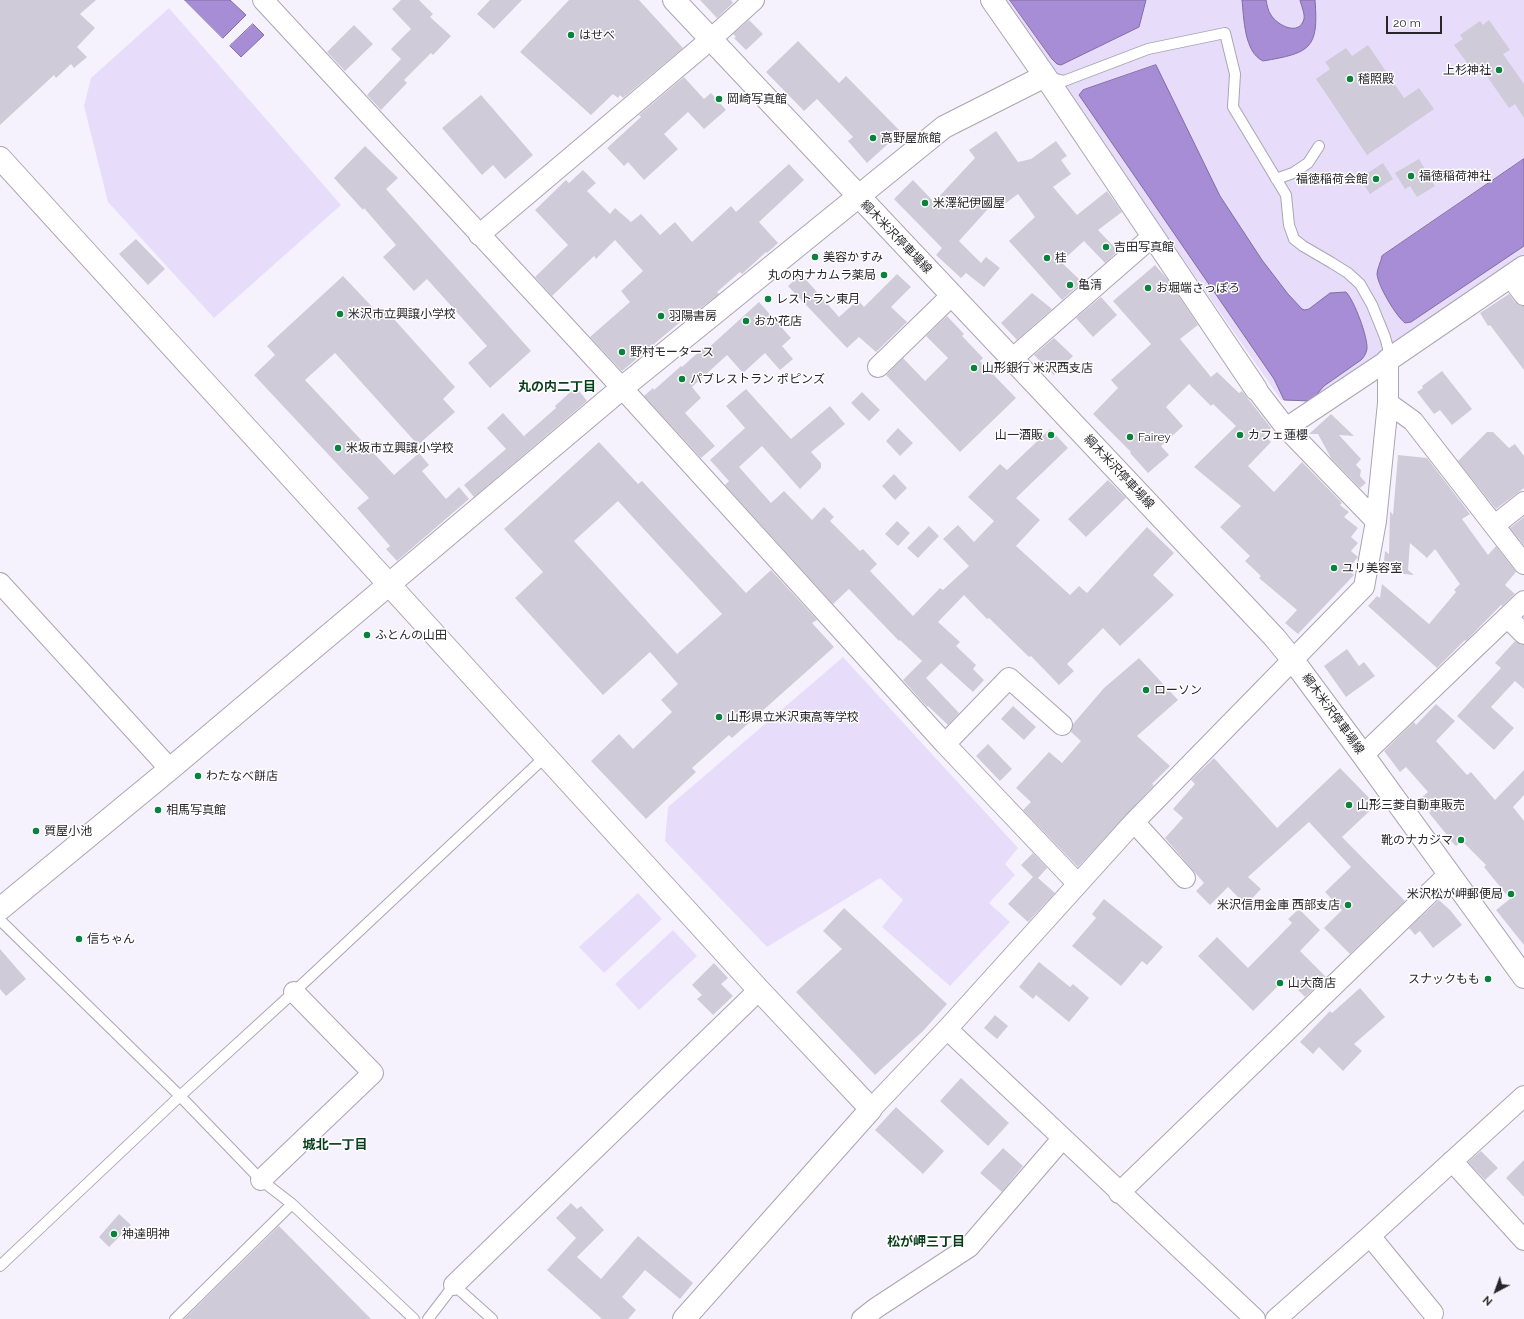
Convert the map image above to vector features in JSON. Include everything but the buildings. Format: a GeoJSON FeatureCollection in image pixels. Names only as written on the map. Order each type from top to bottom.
{"type":"FeatureCollection","features":[{"type":"Feature","properties":{"kind":"street"},"geometry":{"type":"LineString","coordinates":[[263,0],[622,388],[945,744],[1077,883]]}},
{"type":"Feature","properties":{"kind":"street","name":"綱木米沢停車場線"},"geometry":{"type":"LineString","coordinates":[[674,0],[1269,632],[1292,659],[1363,755],[1524,977]]}},
{"type":"Feature","properties":{"kind":"street"},"geometry":{"type":"LineString","coordinates":[[479,235],[711,39],[754,0]]}},
{"type":"Feature","properties":{"kind":"street"},"geometry":{"type":"LineString","coordinates":[[992,0],[1256,389],[1286,428],[1376,521]]}},
{"type":"Feature","properties":{"kind":"street"},"geometry":{"type":"LineString","coordinates":[[0,909],[170,769],[622,388],[944,127],[1045,76]]}},
{"type":"Feature","properties":{"kind":"street"},"geometry":{"type":"LineString","coordinates":[[1,161],[759,990],[871,1109]]}},
{"type":"Feature","properties":{"kind":"street"},"geometry":{"type":"LineString","coordinates":[[1012,359],[1153,236]]}},
{"type":"Feature","properties":{"kind":"street"},"geometry":{"type":"LineString","coordinates":[[1286,428],[1517,271],[1524,296]]}},
{"type":"Feature","properties":{"kind":"street"},"geometry":{"type":"LineString","coordinates":[[878,367],[952,295]]}},
{"type":"Feature","properties":{"kind":"street"},"geometry":{"type":"LineString","coordinates":[[684,1319],[871,1109],[947,1029],[1077,883],[1134,822],[1218,738],[1292,659],[1364,587],[1376,521],[1388,403],[1388,360]]}},
{"type":"Feature","properties":{"kind":"street"},"geometry":{"type":"LineString","coordinates":[[1388,403],[1413,421],[1524,564]]}},
{"type":"Feature","properties":{"kind":"street"},"geometry":{"type":"LineString","coordinates":[[1495,525],[1524,502]]}},
{"type":"Feature","properties":{"kind":"street"},"geometry":{"type":"LineString","coordinates":[[0,583],[170,769]]}},
{"type":"Feature","properties":{"kind":"street"},"geometry":{"type":"LineString","coordinates":[[1363,755],[1524,601]]}},
{"type":"Feature","properties":{"kind":"street"},"geometry":{"type":"LineString","coordinates":[[1507,617],[1524,634]]}},
{"type":"Feature","properties":{"kind":"street"},"geometry":{"type":"LineString","coordinates":[[945,744],[1009,678],[1062,725]]}},
{"type":"Feature","properties":{"kind":"street"},"geometry":{"type":"LineString","coordinates":[[1134,822],[1186,878]]}},
{"type":"Feature","properties":{"kind":"street"},"geometry":{"type":"LineString","coordinates":[[1119,1193],[1449,874]]}},
{"type":"Feature","properties":{"kind":"street"},"geometry":{"type":"LineString","coordinates":[[454,1285],[759,990]]}},
{"type":"Feature","properties":{"kind":"street"},"geometry":{"type":"LineString","coordinates":[[261,1180],[373,1073],[294,992]]}},
{"type":"Feature","properties":{"kind":"street"},"geometry":{"type":"LineString","coordinates":[[947,1029],[1254,1319]]}},
{"type":"Feature","properties":{"kind":"street"},"geometry":{"type":"LineString","coordinates":[[1276,1319],[1524,1096]]}},
{"type":"Feature","properties":{"kind":"street"},"geometry":{"type":"LineString","coordinates":[[862,1319],[876,1308],[969,1247],[1062,1139]]}},
{"type":"Feature","properties":{"kind":"street"},"geometry":{"type":"LineString","coordinates":[[1452,1161],[1524,1240]]}},
{"type":"Feature","properties":{"kind":"street"},"geometry":{"type":"LineString","coordinates":[[1370,1236],[1433,1313]]}},
{"type":"Feature","properties":{"kind":"lane"},"geometry":{"type":"LineString","coordinates":[[1045,76],[1064,81],[1148,49],[1225,33],[1235,74],[1233,107],[1286,195],[1289,225],[1294,239],[1348,273],[1360,284],[1372,305],[1385,337],[1388,348],[1388,360]]}},
{"type":"Feature","properties":{"kind":"lane"},"geometry":{"type":"LineString","coordinates":[[1276,179],[1308,164],[1319,146]]}},
{"type":"Feature","properties":{"kind":"lane"},"geometry":{"type":"LineString","coordinates":[[0,1266],[180,1096],[294,992],[546,756]]}},
{"type":"Feature","properties":{"kind":"lane"},"geometry":{"type":"LineString","coordinates":[[0,920],[180,1096],[261,1180],[292,1204],[414,1319]]}},
{"type":"Feature","properties":{"kind":"lane"},"geometry":{"type":"LineString","coordinates":[[175,1319],[292,1204]]}},
{"type":"Feature","properties":{"kind":"lane"},"geometry":{"type":"LineString","coordinates":[[428,1319],[454,1285],[492,1319]]}},
{"type":"Feature","properties":{"kind":"shaded area"},"geometry":{"type":"Polygon","coordinates":[[[185,0],[230,0],[246,15],[223,38],[185,0]]]}},
{"type":"Feature","properties":{"kind":"shaded area"},"geometry":{"type":"Polygon","coordinates":[[[1003,0],[1524,0],[1524,255],[1312,402],[1281,400],[1003,0]]]}},
{"type":"Feature","properties":{"kind":"shaded area"},"geometry":{"type":"Polygon","coordinates":[[[1010,0],[1146,0],[1139,27],[1061,65],[1057,64],[1052,59],[1010,0]]]}},
{"type":"Feature","properties":{"kind":"shaded area"},"geometry":{"type":"Polygon","coordinates":[[[1242,0],[1266,0],[1269,12],[1274,19],[1288,28],[1293,28],[1298,27],[1304,19],[1300,0],[1315,0],[1316,16],[1313,39],[1308,46],[1292,55],[1263,61],[1257,57],[1252,50],[1246,34],[1242,0]]]}},
{"type":"Feature","properties":{"kind":"shaded area"},"geometry":{"type":"Polygon","coordinates":[[[169,8],[341,205],[214,318],[108,202],[84,106],[91,78],[169,8]]]}},
{"type":"Feature","properties":{"kind":"shaded area"},"geometry":{"type":"Polygon","coordinates":[[[253,24],[264,35],[241,57],[230,46],[253,24]]]}},
{"type":"Feature","properties":{"kind":"shaded area"},"geometry":{"type":"Polygon","coordinates":[[[1156,65],[1220,196],[1262,260],[1288,294],[1302,309],[1305,310],[1309,309],[1330,293],[1346,292],[1356,310],[1367,343],[1367,349],[1364,357],[1324,386],[1311,401],[1284,400],[1274,379],[1079,95],[1083,90],[1156,65]]]}},
{"type":"Feature","properties":{"kind":"shaded area"},"geometry":{"type":"Polygon","coordinates":[[[1524,159],[1524,246],[1411,322],[1405,323],[1388,300],[1378,279],[1377,272],[1382,256],[1524,159]]]}},
{"type":"Feature","properties":{"kind":"shaded area"},"geometry":{"type":"Polygon","coordinates":[[[843,657],[1018,848],[1005,864],[1015,875],[989,903],[1010,922],[950,986],[882,927],[903,900],[880,878],[767,947],[665,841],[668,807],[843,657]]]}},
{"type":"Feature","properties":{"kind":"shaded area"},"geometry":{"type":"Polygon","coordinates":[[[638,893],[662,919],[604,973],[579,947],[638,893]]]}},
{"type":"Feature","properties":{"kind":"shaded area"},"geometry":{"type":"Polygon","coordinates":[[[673,930],[697,956],[639,1010],[615,984],[673,930]]]}},
{"type":"Feature","properties":{"kind":"place","name":"はせべ"},"geometry":{"type":"Point","coordinates":[571,35]}},
{"type":"Feature","properties":{"kind":"place","name":"上杉神社"},"geometry":{"type":"Point","coordinates":[1499,70]}},
{"type":"Feature","properties":{"kind":"place","name":"稽照殿"},"geometry":{"type":"Point","coordinates":[1350,79]}},
{"type":"Feature","properties":{"kind":"place","name":"岡崎写真館"},"geometry":{"type":"Point","coordinates":[719,99]}},
{"type":"Feature","properties":{"kind":"place","name":"高野屋旅館"},"geometry":{"type":"Point","coordinates":[873,138]}},
{"type":"Feature","properties":{"kind":"place","name":"福徳稲荷神社"},"geometry":{"type":"Point","coordinates":[1411,176]}},
{"type":"Feature","properties":{"kind":"place","name":"福徳稲荷会館"},"geometry":{"type":"Point","coordinates":[1376,179]}},
{"type":"Feature","properties":{"kind":"place","name":"米澤紀伊國屋"},"geometry":{"type":"Point","coordinates":[925,203]}},
{"type":"Feature","properties":{"kind":"place","name":"吉田写真館"},"geometry":{"type":"Point","coordinates":[1106,247]}},
{"type":"Feature","properties":{"kind":"place","name":"美容かすみ"},"geometry":{"type":"Point","coordinates":[815,257]}},
{"type":"Feature","properties":{"kind":"place","name":"桂"},"geometry":{"type":"Point","coordinates":[1047,258]}},
{"type":"Feature","properties":{"kind":"place","name":"丸の内ナカムラ薬局"},"geometry":{"type":"Point","coordinates":[884,275]}},
{"type":"Feature","properties":{"kind":"place","name":"亀清"},"geometry":{"type":"Point","coordinates":[1070,285]}},
{"type":"Feature","properties":{"kind":"place","name":"お堀端さっぽろ"},"geometry":{"type":"Point","coordinates":[1148,288]}},
{"type":"Feature","properties":{"kind":"place","name":"レストラン東月"},"geometry":{"type":"Point","coordinates":[768,299]}},
{"type":"Feature","properties":{"kind":"place","name":"米沢市立興譲小学校"},"geometry":{"type":"Point","coordinates":[340,314]}},
{"type":"Feature","properties":{"kind":"place","name":"羽陽書房"},"geometry":{"type":"Point","coordinates":[661,316]}},
{"type":"Feature","properties":{"kind":"place","name":"おか花店"},"geometry":{"type":"Point","coordinates":[746,321]}},
{"type":"Feature","properties":{"kind":"place","name":"野村モータース"},"geometry":{"type":"Point","coordinates":[622,352]}},
{"type":"Feature","properties":{"kind":"place","name":"山形銀行 米沢西支店"},"geometry":{"type":"Point","coordinates":[974,368]}},
{"type":"Feature","properties":{"kind":"place","name":"パブレストラン ポピンズ"},"geometry":{"type":"Point","coordinates":[682,379]}},
{"type":"Feature","properties":{"kind":"place","name":"山一酒販"},"geometry":{"type":"Point","coordinates":[1051,435]}},
{"type":"Feature","properties":{"kind":"place","name":"カフェ蓮櫻"},"geometry":{"type":"Point","coordinates":[1240,435]}},
{"type":"Feature","properties":{"kind":"place","name":"Fairey"},"geometry":{"type":"Point","coordinates":[1130,437]}},
{"type":"Feature","properties":{"kind":"place","name":"米坂市立興譲小学校"},"geometry":{"type":"Point","coordinates":[338,448]}},
{"type":"Feature","properties":{"kind":"place","name":"ユリ美容室"},"geometry":{"type":"Point","coordinates":[1334,568]}},
{"type":"Feature","properties":{"kind":"place","name":"ふとんの山田"},"geometry":{"type":"Point","coordinates":[367,635]}},
{"type":"Feature","properties":{"kind":"place","name":"ローソン"},"geometry":{"type":"Point","coordinates":[1146,690]}},
{"type":"Feature","properties":{"kind":"place","name":"山形県立米沢東高等学校"},"geometry":{"type":"Point","coordinates":[719,717]}},
{"type":"Feature","properties":{"kind":"place","name":"わたなべ餅店"},"geometry":{"type":"Point","coordinates":[198,776]}},
{"type":"Feature","properties":{"kind":"place","name":"山形三菱自動車販売"},"geometry":{"type":"Point","coordinates":[1349,805]}},
{"type":"Feature","properties":{"kind":"place","name":"相馬写真館"},"geometry":{"type":"Point","coordinates":[158,810]}},
{"type":"Feature","properties":{"kind":"place","name":"質屋小池"},"geometry":{"type":"Point","coordinates":[36,831]}},
{"type":"Feature","properties":{"kind":"place","name":"靴のナカジマ"},"geometry":{"type":"Point","coordinates":[1461,840]}},
{"type":"Feature","properties":{"kind":"place","name":"米沢松が岬郵便局"},"geometry":{"type":"Point","coordinates":[1511,894]}},
{"type":"Feature","properties":{"kind":"place","name":"米沢信用金庫 西部支店"},"geometry":{"type":"Point","coordinates":[1348,905]}},
{"type":"Feature","properties":{"kind":"place","name":"信ちゃん"},"geometry":{"type":"Point","coordinates":[79,939]}},
{"type":"Feature","properties":{"kind":"place","name":"スナックもも"},"geometry":{"type":"Point","coordinates":[1488,979]}},
{"type":"Feature","properties":{"kind":"place","name":"山大商店"},"geometry":{"type":"Point","coordinates":[1280,983]}},
{"type":"Feature","properties":{"kind":"place","name":"神達明神"},"geometry":{"type":"Point","coordinates":[114,1234]}},
{"type":"Feature","properties":{"kind":"district","name":"丸の内二丁目"},"geometry":{"type":"Point","coordinates":[557,387]}},
{"type":"Feature","properties":{"kind":"district","name":"城北一丁目"},"geometry":{"type":"Point","coordinates":[335,1145]}},
{"type":"Feature","properties":{"kind":"district","name":"松が岬三丁目"},"geometry":{"type":"Point","coordinates":[926,1242]}}]}
